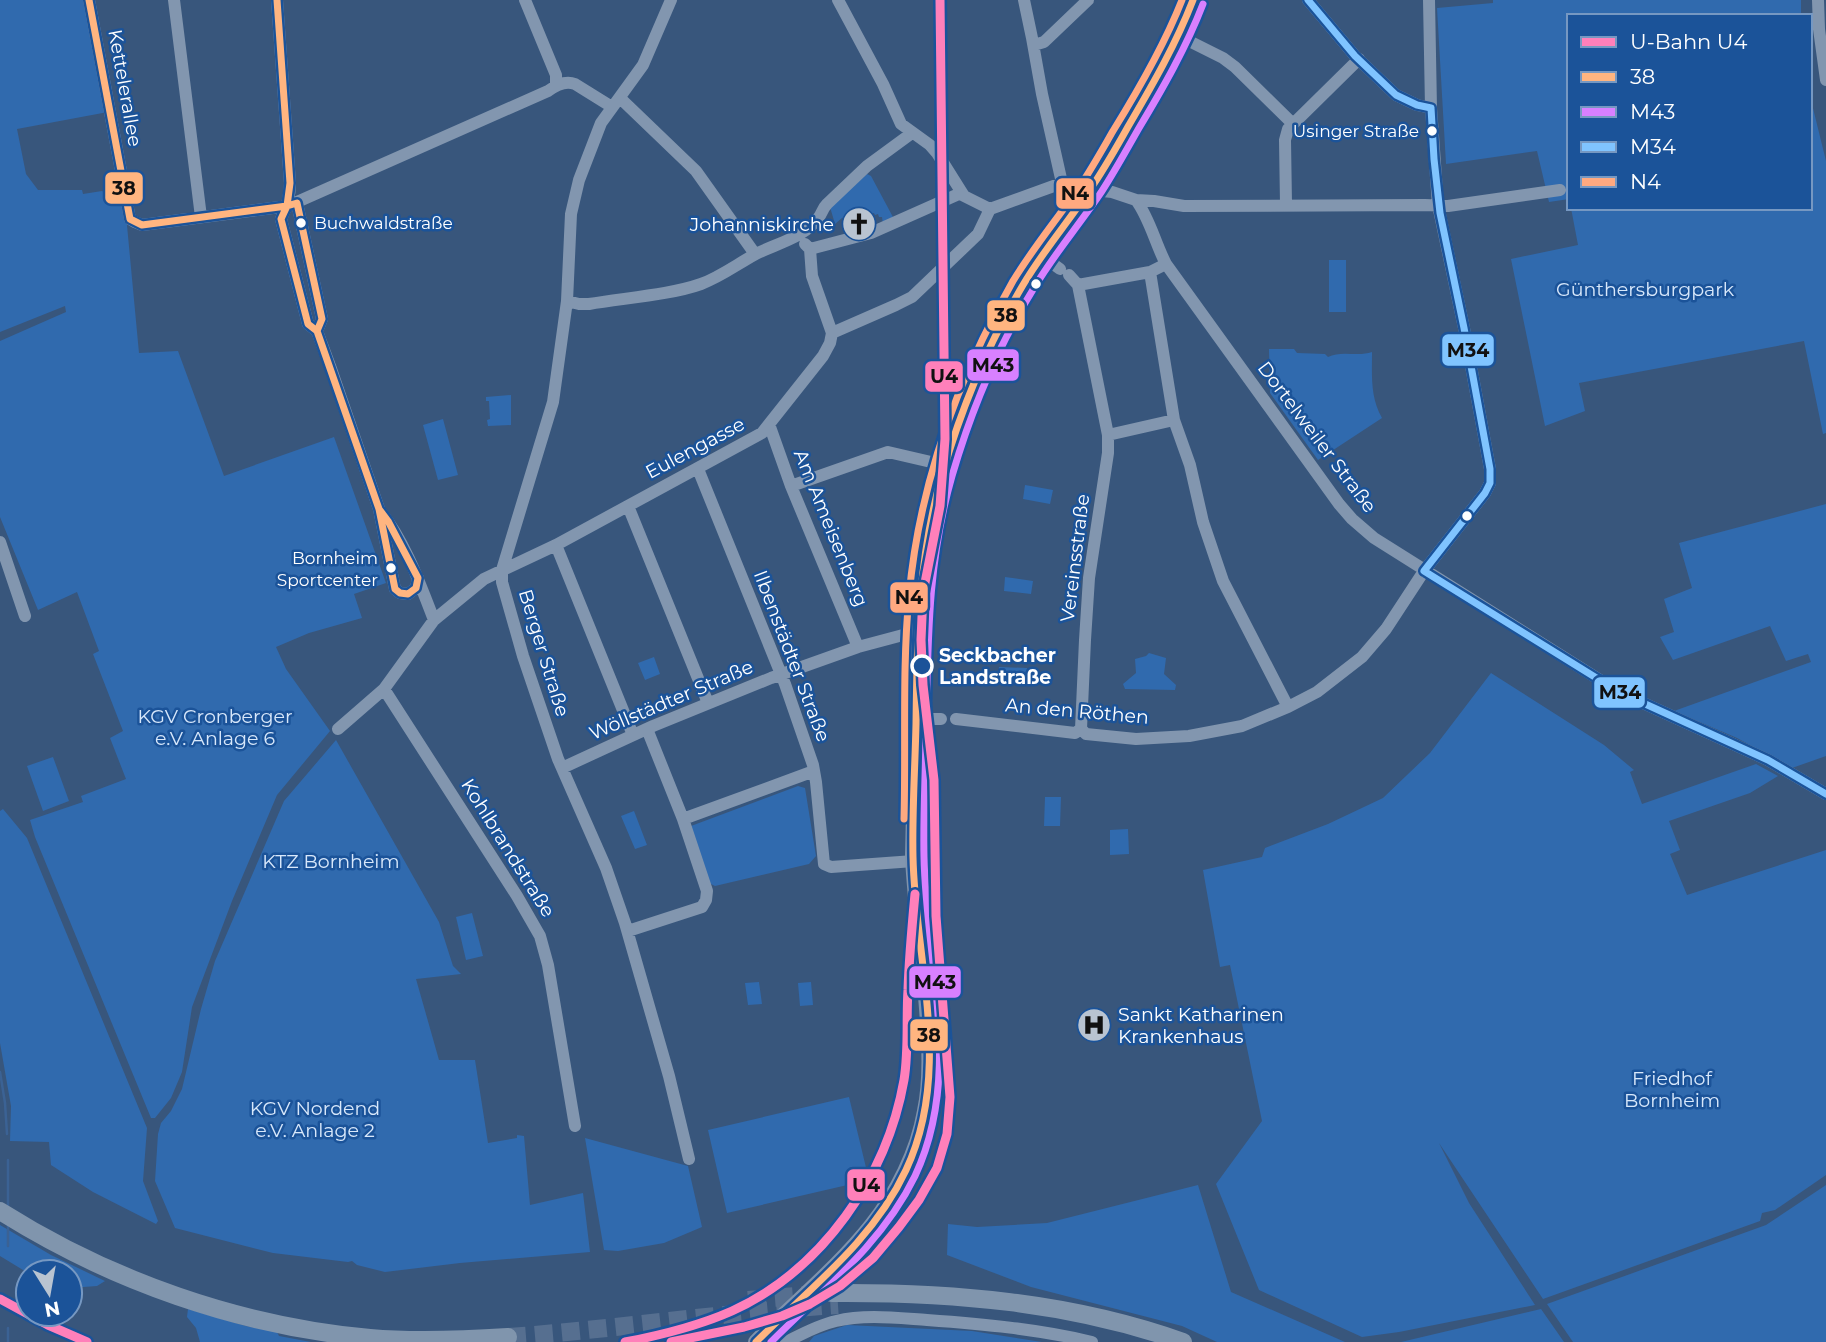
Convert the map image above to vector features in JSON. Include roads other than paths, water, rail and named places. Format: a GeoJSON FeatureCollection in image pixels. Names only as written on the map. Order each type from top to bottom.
{"type":"FeatureCollection","features":[{"type":"Feature","properties":{"kind":"highway"},"geometry":{"type":"LineString","coordinates":[[0,1197],[32,1218],[113,1259],[280,1318]]}},
{"type":"Feature","properties":{"kind":"highway"},"geometry":{"type":"LineString","coordinates":[[0,1211],[76,1253],[138,1281],[201,1304],[280,1318],[397,1328],[508,1332]]}},
{"type":"Feature","properties":{"kind":"highway"},"geometry":{"type":"LineString","coordinates":[[829,1293],[922,1306],[1020,1314],[1104,1330],[1144,1342]]}},
{"type":"Feature","properties":{"kind":"highway"},"geometry":{"type":"LineString","coordinates":[[829,1293],[918,1294],[1023,1304],[1107,1320],[1183,1342]]}},
{"type":"Feature","properties":{"kind":"main road"},"geometry":{"type":"LineString","coordinates":[[756,1342],[829,1293],[842,1259],[873,1225],[894,1193],[912,1155],[923,1121],[928,1096],[929,1063],[928,1006],[914,861],[916,634],[927,535],[944,465],[993,340],[1042,256],[1090,189],[1153,85],[1179,36],[1193,0]]}},
{"type":"Feature","properties":{"kind":"street","name":"Kettelerallee"},"geometry":{"type":"LineString","coordinates":[[89,0],[130,219],[142,225],[201,217]]}},
{"type":"Feature","properties":{"kind":"street"},"geometry":{"type":"LineString","coordinates":[[174,0],[201,217],[292,204],[548,91],[556,85],[571,82],[616,102],[696,171],[755,254]]}},
{"type":"Feature","properties":{"kind":"street"},"geometry":{"type":"LineString","coordinates":[[277,0],[290,195],[322,319],[317,331]]}},
{"type":"Feature","properties":{"kind":"street"},"geometry":{"type":"LineString","coordinates":[[525,0],[556,75],[556,85]]}},
{"type":"Feature","properties":{"kind":"street","name":"Berger Straße"},"geometry":{"type":"LineString","coordinates":[[671,0],[643,65],[601,123],[579,180],[571,214],[567,301],[553,402],[502,570],[502,582],[550,738],[606,868],[628,931],[669,1076],[689,1159]]}},
{"type":"Feature","properties":{"kind":"street"},"geometry":{"type":"LineString","coordinates":[[838,0],[901,124],[930,145],[964,196],[990,209],[1062,183],[1075,188],[1112,192],[1136,200],[1184,206],[1448,206],[1560,190]]}},
{"type":"Feature","properties":{"kind":"street"},"geometry":{"type":"LineString","coordinates":[[1024,0],[1062,183],[1061,192],[1066,202],[1075,210]]}},
{"type":"Feature","properties":{"kind":"street"},"geometry":{"type":"LineString","coordinates":[[1034,45],[1044,42],[1088,0]]}},
{"type":"Feature","properties":{"kind":"street"},"geometry":{"type":"LineString","coordinates":[[1308,0],[1359,60],[1396,95],[1431,108]]}},
{"type":"Feature","properties":{"kind":"street","name":"An den Röthen"},"geometry":{"type":"LineString","coordinates":[[956,719],[1075,733],[1081,729],[1086,734],[1136,739],[1189,736],[1242,726],[1288,707],[1323,688],[1372,646],[1424,571],[1490,484],[1490,470],[1464,328],[1438,205],[1431,108],[1429,0]]}},
{"type":"Feature","properties":{"kind":"street"},"geometry":{"type":"LineString","coordinates":[[1818,0],[1826,80]]}},
{"type":"Feature","properties":{"kind":"street"},"geometry":{"type":"LineString","coordinates":[[1179,36],[1236,67],[1292,123]]}},
{"type":"Feature","properties":{"kind":"street"},"geometry":{"type":"LineString","coordinates":[[1286,205],[1285,140],[1288,129],[1359,60]]}},
{"type":"Feature","properties":{"kind":"street"},"geometry":{"type":"LineString","coordinates":[[567,301],[589,304],[702,284],[755,254],[797,235],[819,217],[821,210],[867,166],[912,133]]}},
{"type":"Feature","properties":{"kind":"street"},"geometry":{"type":"LineString","coordinates":[[810,249],[871,233],[961,193]]}},
{"type":"Feature","properties":{"kind":"street","name":"Dortelweiler Straße"},"geometry":{"type":"LineString","coordinates":[[1136,200],[1145,212],[1166,264],[1352,520],[1424,571],[1619,692],[1768,760],[1826,794]]}},
{"type":"Feature","properties":{"kind":"street"},"geometry":{"type":"LineString","coordinates":[[292,204],[281,219],[308,324],[317,331],[379,509],[395,589],[408,594],[416,587],[418,579]]}},
{"type":"Feature","properties":{"kind":"street"},"geometry":{"type":"LineString","coordinates":[[797,235],[810,249],[812,276],[832,333],[912,297],[978,234],[990,209]]}},
{"type":"Feature","properties":{"kind":"street"},"geometry":{"type":"LineString","coordinates":[[1042,256],[1069,276],[1150,272],[1166,264]]}},
{"type":"Feature","properties":{"kind":"street"},"geometry":{"type":"LineString","coordinates":[[1150,272],[1174,420],[1186,450],[1203,522],[1221,577],[1288,707]]}},
{"type":"Feature","properties":{"kind":"street","name":"Vereinsstraße"},"geometry":{"type":"LineString","coordinates":[[1069,276],[1108,435],[1108,453],[1089,578],[1081,729]]}},
{"type":"Feature","properties":{"kind":"street","name":"Eulengasse"},"geometry":{"type":"LineString","coordinates":[[338,729],[384,689],[434,620],[484,579],[556,545],[762,433],[823,356],[832,333]]}},
{"type":"Feature","properties":{"kind":"street"},"geometry":{"type":"LineString","coordinates":[[1108,435],[1174,420]]}},
{"type":"Feature","properties":{"kind":"street","name":"Am Ameisenberg"},"geometry":{"type":"LineString","coordinates":[[769,424],[791,486],[858,647]]}},
{"type":"Feature","properties":{"kind":"street"},"geometry":{"type":"LineString","coordinates":[[791,486],[888,452],[944,465]]}},
{"type":"Feature","properties":{"kind":"street","name":"Ilbenstädter Straße"},"geometry":{"type":"LineString","coordinates":[[698,469],[781,674],[814,771],[824,864],[831,867],[914,861]]}},
{"type":"Feature","properties":{"kind":"street"},"geometry":{"type":"LineString","coordinates":[[628,506],[708,703]]}},
{"type":"Feature","properties":{"kind":"street"},"geometry":{"type":"LineString","coordinates":[[379,509],[418,579],[434,620]]}},
{"type":"Feature","properties":{"kind":"street"},"geometry":{"type":"LineString","coordinates":[[0,542],[25,616]]}},
{"type":"Feature","properties":{"kind":"street"},"geometry":{"type":"LineString","coordinates":[[556,545],[633,735]]}},
{"type":"Feature","properties":{"kind":"street","name":"Wöllstädter Straße"},"geometry":{"type":"LineString","coordinates":[[562,768],[646,729],[781,674],[858,647],[916,634]]}},
{"type":"Feature","properties":{"kind":"street","name":"Kohlbrandstraße"},"geometry":{"type":"LineString","coordinates":[[384,689],[540,936],[548,965],[575,1126]]}},
{"type":"Feature","properties":{"kind":"street"},"geometry":{"type":"LineString","coordinates":[[916,719],[942,719]]}},
{"type":"Feature","properties":{"kind":"street"},"geometry":{"type":"LineString","coordinates":[[628,931],[702,907],[706,900],[706,891],[683,819],[646,729]]}},
{"type":"Feature","properties":{"kind":"street"},"geometry":{"type":"LineString","coordinates":[[683,819],[814,771]]}},
{"type":"Feature","properties":{"kind":"street"},"geometry":{"type":"LineString","coordinates":[[786,1342],[834,1321],[867,1317],[983,1324],[1092,1342]]}},
{"type":"Feature","properties":{"kind":"waterway"},"geometry":{"type":"LineString","coordinates":[[0,1072],[7,1134]]}},
{"type":"Feature","properties":{"kind":"waterway"},"geometry":{"type":"LineString","coordinates":[[8,1160],[8,1207]]}},
{"type":"Feature","properties":{"kind":"waterway"},"geometry":{"type":"LineString","coordinates":[[8,1224],[8,1246]]}},
{"type":"Feature","properties":{"kind":"waterway"},"geometry":{"type":"LineString","coordinates":[[8,1328],[8,1342]]}},
{"type":"Feature","properties":{"kind":"tunnel"},"geometry":{"type":"LineString","coordinates":[[748,1300],[808,1295]]}},
{"type":"Feature","properties":{"kind":"tunnel"},"geometry":{"type":"LineString","coordinates":[[508,1337],[838,1305]]}},
{"type":"Feature","properties":{"kind":"metro line","name":"U4"},"geometry":{"type":"LineString","coordinates":[[671,1342],[782,1316],[810,1304],[840,1286],[873,1258],[919,1200],[937,1168],[947,1134],[950,1097],[936,916],[934,780],[923,685],[921,640],[923,593],[940,506],[945,439],[940,0]]}},
{"type":"Feature","properties":{"kind":"metro line","name":"U4"},"geometry":{"type":"LineString","coordinates":[[625,1342],[706,1321],[732,1311],[765,1293],[794,1271],[821,1245],[866,1185],[883,1151],[904,1080],[915,894]]}},
{"type":"Feature","properties":{"kind":"metro line","name":"U4"},"geometry":{"type":"LineString","coordinates":[[0,1299],[87,1342]]}},
{"type":"Feature","properties":{"kind":"place","name":"Usinger Straße"},"geometry":{"type":"Point","coordinates":[1432,131]}},
{"type":"Feature","properties":{"kind":"place","name":"Buchwaldstraße"},"geometry":{"type":"Point","coordinates":[301,223]}},
{"type":"Feature","properties":{"kind":"place","name":"Johanniskirche"},"geometry":{"type":"Point","coordinates":[859,224]}},
{"type":"Feature","properties":{"kind":"place","name":"Bornheim Sportcenter"},"geometry":{"type":"Point","coordinates":[391,568]}},
{"type":"Feature","properties":{"kind":"place","name":"Seckbacher Landstraße"},"geometry":{"type":"Point","coordinates":[922,666]}},
{"type":"Feature","properties":{"kind":"place","name":"Sankt Katharinen Krankenhaus"},"geometry":{"type":"Point","coordinates":[1094,1025]}},
{"type":"Feature","properties":{"kind":"park label","name":"Günthersburgpark"},"geometry":{"type":"Point","coordinates":[1645,289]}},
{"type":"Feature","properties":{"kind":"park label","name":"KGV Cronberger e.V. Anlage 6"},"geometry":{"type":"Point","coordinates":[215,727]}},
{"type":"Feature","properties":{"kind":"park label","name":"KTZ Bornheim"},"geometry":{"type":"Point","coordinates":[331,861]}},
{"type":"Feature","properties":{"kind":"park label","name":"Friedhof Bornheim"},"geometry":{"type":"Point","coordinates":[1672,1089]}},
{"type":"Feature","properties":{"kind":"park label","name":"KGV Nordend e.V. Anlage 2"},"geometry":{"type":"Point","coordinates":[315,1119]}}]}
